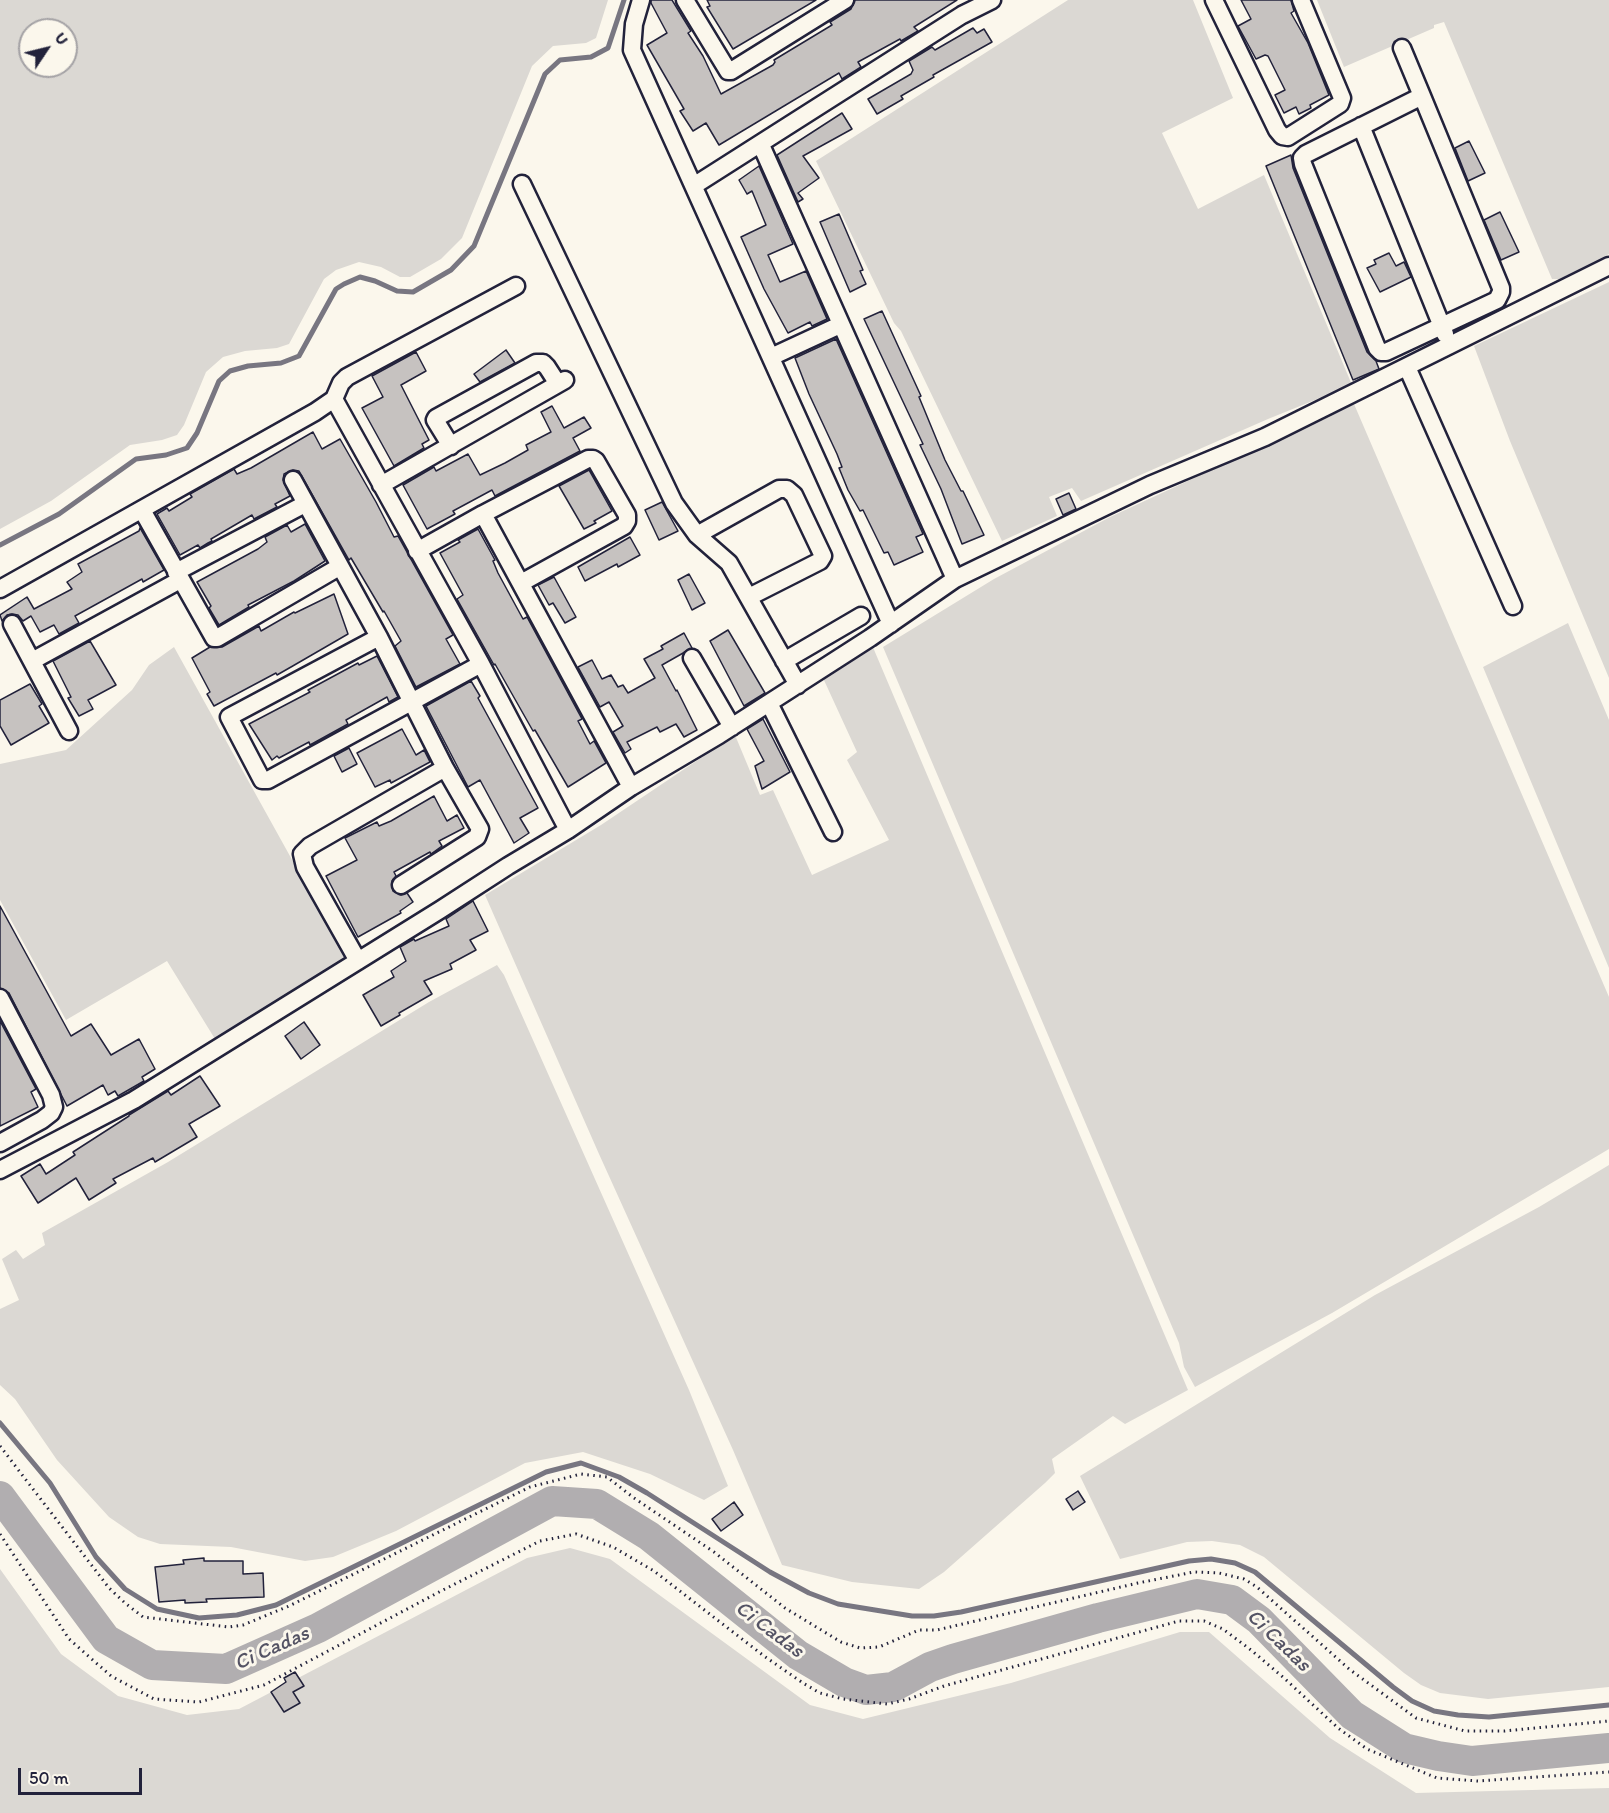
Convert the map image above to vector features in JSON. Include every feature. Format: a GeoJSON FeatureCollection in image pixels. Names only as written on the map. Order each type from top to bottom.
{"type":"FeatureCollection","features":[{"type":"Feature","properties":{"kind":"street"},"geometry":{"type":"LineString","coordinates":[[641,0],[634,24],[632,50],[695,185],[891,624]]}},
{"type":"Feature","properties":{"kind":"street"},"geometry":{"type":"LineString","coordinates":[[685,0],[726,69],[731,71],[845,0]]}},
{"type":"Feature","properties":{"kind":"street"},"geometry":{"type":"LineString","coordinates":[[695,185],[962,15],[992,0]]}},
{"type":"Feature","properties":{"kind":"street"},"geometry":{"type":"LineString","coordinates":[[1214,0],[1277,130],[1282,136],[1288,137],[1340,104],[1342,98],[1301,0]]}},
{"type":"Feature","properties":{"kind":"street"},"geometry":{"type":"LineString","coordinates":[[1402,48],[1422,96],[1501,292],[1497,300],[1386,352],[1381,352],[1377,348],[1302,158],[1422,96]]}},
{"type":"Feature","properties":{"kind":"street"},"geometry":{"type":"LineString","coordinates":[[1361,126],[1451,346]]}},
{"type":"Feature","properties":{"kind":"street"},"geometry":{"type":"LineString","coordinates":[[761,145],[955,579]]}},
{"type":"Feature","properties":{"kind":"street"},"geometry":{"type":"LineString","coordinates":[[522,184],[674,503],[697,535],[729,563],[798,685]]}},
{"type":"Feature","properties":{"kind":"street"},"geometry":{"type":"LineString","coordinates":[[0,1170],[134,1100],[568,830],[631,787],[732,727],[891,624],[955,579],[1150,485],[1265,436],[1609,266]]}},
{"type":"Feature","properties":{"kind":"street"},"geometry":{"type":"LineString","coordinates":[[0,589],[315,412],[334,399],[341,383],[347,377],[516,286]]}},
{"type":"Feature","properties":{"kind":"street"},"geometry":{"type":"LineString","coordinates":[[771,357],[840,325]]}},
{"type":"Feature","properties":{"kind":"street"},"geometry":{"type":"LineString","coordinates":[[381,485],[451,446],[562,382],[543,363],[536,363],[436,418],[435,420],[451,446]]}},
{"type":"Feature","properties":{"kind":"street"},"geometry":{"type":"LineString","coordinates":[[1407,367],[1513,606]]}},
{"type":"Feature","properties":{"kind":"street"},"geometry":{"type":"LineString","coordinates":[[334,399],[481,664],[568,830]]}},
{"type":"Feature","properties":{"kind":"street"},"geometry":{"type":"LineString","coordinates":[[417,551],[588,459],[593,459],[627,515],[627,521],[624,526],[521,583]]}},
{"type":"Feature","properties":{"kind":"street"},"geometry":{"type":"LineString","coordinates":[[293,480],[413,702],[445,768],[480,829],[479,834],[401,885]]}},
{"type":"Feature","properties":{"kind":"street"},"geometry":{"type":"LineString","coordinates":[[697,535],[779,489],[787,489],[794,495],[824,556],[820,561],[749,597]]}},
{"type":"Feature","properties":{"kind":"street"},"geometry":{"type":"LineString","coordinates":[[32,661],[305,504]]}},
{"type":"Feature","properties":{"kind":"street"},"geometry":{"type":"LineString","coordinates":[[142,510],[211,635],[217,638],[339,567]]}},
{"type":"Feature","properties":{"kind":"street"},"geometry":{"type":"LineString","coordinates":[[483,514],[631,787]]}},
{"type":"Feature","properties":{"kind":"street"},"geometry":{"type":"LineString","coordinates":[[784,661],[861,616]]}},
{"type":"Feature","properties":{"kind":"street"},"geometry":{"type":"LineString","coordinates":[[12,624],[69,731]]}},
{"type":"Feature","properties":{"kind":"street"},"geometry":{"type":"LineString","coordinates":[[379,638],[230,715],[229,719],[262,780],[265,781],[481,664]]}},
{"type":"Feature","properties":{"kind":"street"},"geometry":{"type":"LineString","coordinates":[[692,658],[732,727]]}},
{"type":"Feature","properties":{"kind":"street"},"geometry":{"type":"LineString","coordinates":[[769,703],[833,832]]}},
{"type":"Feature","properties":{"kind":"street"},"geometry":{"type":"LineString","coordinates":[[358,961],[305,867],[302,854],[310,846],[445,768]]}},
{"type":"Feature","properties":{"kind":"street"},"geometry":{"type":"LineString","coordinates":[[0,998],[51,1095],[54,1107],[51,1113],[42,1120],[0,1143]]}},
{"type":"Feature","properties":{"kind":"path"},"geometry":{"type":"LineString","coordinates":[[0,1446],[109,1588],[143,1617],[229,1627],[243,1625],[289,1606],[530,1487],[581,1474],[607,1477],[714,1552],[785,1608],[841,1642],[860,1648],[879,1647],[920,1630],[937,1630],[1138,1583],[1194,1572],[1219,1573],[1244,1578],[1257,1587],[1349,1669],[1416,1718],[1465,1731],[1504,1731],[1609,1721]]}},
{"type":"Feature","properties":{"kind":"path"},"geometry":{"type":"LineString","coordinates":[[0,1534],[69,1639],[111,1676],[154,1699],[199,1702],[264,1685],[441,1590],[540,1541],[576,1534],[613,1547],[654,1571],[764,1656],[803,1683],[820,1693],[843,1699],[887,1704],[1179,1621],[1204,1621],[1223,1629],[1251,1650],[1338,1728],[1367,1749],[1437,1778],[1479,1781],[1609,1772]]}},
{"type":"Feature","properties":{"kind":"shaded area"},"geometry":{"type":"Polygon","coordinates":[[[0,0],[608,0],[596,38],[586,43],[553,46],[532,66],[462,238],[441,259],[410,277],[400,277],[381,267],[359,262],[336,270],[324,279],[289,344],[223,357],[206,372],[184,425],[177,435],[130,445],[51,501],[0,529],[0,0]]]}},
{"type":"Feature","properties":{"kind":"shaded area"},"geometry":{"type":"Polygon","coordinates":[[[1068,0],[1193,0],[1233,98],[1162,133],[1198,209],[1264,175],[1352,385],[1081,501],[1072,488],[1049,497],[1057,516],[1002,541],[816,161],[1068,0]]]}},
{"type":"Feature","properties":{"kind":"shaded area"},"geometry":{"type":"Polygon","coordinates":[[[1317,0],[1609,0],[1609,254],[1560,279],[1552,279],[1444,22],[1344,67],[1317,0]]]}},
{"type":"Feature","properties":{"kind":"shaded area"},"geometry":{"type":"Polygon","coordinates":[[[1609,282],[1609,678],[1510,441],[1474,346],[1609,282]]]}},
{"type":"Feature","properties":{"kind":"shaded area"},"geometry":{"type":"Polygon","coordinates":[[[1354,404],[1609,997],[1609,1149],[1332,1313],[1195,1387],[1184,1367],[1179,1343],[883,647],[994,579],[1110,517],[1354,404]]]}},
{"type":"Feature","properties":{"kind":"shaded area"},"geometry":{"type":"Polygon","coordinates":[[[1568,623],[1609,720],[1609,968],[1483,667],[1568,623]]]}},
{"type":"Feature","properties":{"kind":"shaded area"},"geometry":{"type":"Polygon","coordinates":[[[872,645],[1188,1390],[1125,1424],[1113,1416],[1052,1459],[1055,1473],[1045,1483],[944,1572],[919,1589],[852,1582],[782,1565],[733,1450],[485,895],[601,825],[735,735],[760,795],[773,790],[812,875],[889,840],[847,760],[857,752],[823,678],[872,645]]]}},
{"type":"Feature","properties":{"kind":"shaded area"},"geometry":{"type":"Polygon","coordinates":[[[174,647],[346,957],[215,1039],[167,961],[66,1020],[0,900],[0,764],[66,750],[132,690],[149,665],[174,647]]]}},
{"type":"Feature","properties":{"kind":"shaded area"},"geometry":{"type":"Polygon","coordinates":[[[497,965],[504,975],[689,1390],[728,1486],[704,1500],[650,1474],[583,1452],[525,1463],[396,1531],[333,1557],[305,1561],[231,1547],[160,1544],[138,1537],[109,1517],[57,1460],[15,1399],[0,1385],[0,1309],[19,1300],[2,1259],[16,1250],[23,1259],[45,1245],[42,1233],[168,1162],[429,1002],[497,965]]]}},
{"type":"Feature","properties":{"kind":"shaded area"},"geometry":{"type":"Polygon","coordinates":[[[1609,1165],[1609,1687],[1488,1699],[1440,1693],[1421,1685],[1404,1673],[1264,1557],[1240,1545],[1212,1541],[1187,1542],[1120,1559],[1080,1476],[1375,1295],[1539,1207],[1609,1165]]]}},
{"type":"Feature","properties":{"kind":"shaded area"},"geometry":{"type":"Polygon","coordinates":[[[570,1548],[610,1559],[810,1705],[863,1719],[1011,1683],[1180,1632],[1209,1632],[1330,1738],[1416,1793],[1609,1788],[1609,1813],[0,1813],[0,1569],[61,1654],[118,1696],[187,1715],[239,1709],[527,1558],[570,1548]]]}},
{"type":"Feature","properties":{"kind":"building"},"geometry":{"type":"Polygon","coordinates":[[[651,0],[672,0],[691,31],[688,33],[703,56],[721,94],[773,65],[774,60],[832,25],[830,22],[851,9],[855,0],[957,0],[914,27],[918,31],[858,62],[861,67],[842,79],[839,73],[719,145],[706,123],[693,131],[680,111],[684,109],[647,45],[667,33],[651,0]]]}},
{"type":"Feature","properties":{"kind":"building"},"geometry":{"type":"Polygon","coordinates":[[[707,0],[816,0],[733,49],[707,7],[710,6],[707,0]]]}},
{"type":"Feature","properties":{"kind":"building"},"geometry":{"type":"Polygon","coordinates":[[[1241,0],[1291,0],[1294,11],[1291,13],[1308,43],[1329,95],[1299,114],[1296,107],[1284,113],[1275,95],[1285,90],[1268,56],[1256,59],[1238,26],[1251,19],[1241,0]]]}},
{"type":"Feature","properties":{"kind":"building"},"geometry":{"type":"Polygon","coordinates":[[[973,28],[977,33],[984,29],[992,42],[933,75],[934,77],[901,96],[903,99],[877,114],[868,99],[911,74],[913,70],[909,61],[932,47],[935,50],[973,28]]]}},
{"type":"Feature","properties":{"kind":"building"},"geometry":{"type":"Polygon","coordinates":[[[842,113],[852,129],[803,156],[819,178],[798,193],[803,199],[798,202],[777,155],[842,113]]]}},
{"type":"Feature","properties":{"kind":"building"},"geometry":{"type":"Polygon","coordinates":[[[1469,141],[1485,173],[1468,181],[1455,148],[1469,141]]]}},
{"type":"Feature","properties":{"kind":"building"},"geometry":{"type":"Polygon","coordinates":[[[1291,155],[1293,168],[1367,352],[1376,361],[1379,369],[1353,380],[1266,166],[1291,155]]]}},
{"type":"Feature","properties":{"kind":"building"},"geometry":{"type":"Polygon","coordinates":[[[759,166],[793,244],[768,255],[780,282],[806,271],[827,319],[812,326],[810,322],[788,333],[764,289],[741,237],[766,225],[752,191],[747,194],[739,180],[759,166]]]}},
{"type":"Feature","properties":{"kind":"building"},"geometry":{"type":"Polygon","coordinates":[[[1500,212],[1519,252],[1501,260],[1484,220],[1500,212]]]}},
{"type":"Feature","properties":{"kind":"building"},"geometry":{"type":"Polygon","coordinates":[[[839,214],[863,270],[860,271],[866,284],[850,292],[820,222],[839,214]]]}},
{"type":"Feature","properties":{"kind":"building"},"geometry":{"type":"Polygon","coordinates":[[[1389,253],[1396,266],[1404,262],[1411,277],[1380,292],[1367,268],[1376,264],[1374,260],[1389,253]]]}},
{"type":"Feature","properties":{"kind":"building"},"geometry":{"type":"Polygon","coordinates":[[[882,311],[921,396],[919,397],[945,460],[984,535],[962,544],[941,489],[920,445],[923,444],[864,319],[882,311]]]}},
{"type":"Feature","properties":{"kind":"building"},"geometry":{"type":"Polygon","coordinates":[[[836,339],[923,534],[916,537],[923,552],[894,565],[888,552],[884,553],[863,510],[860,511],[848,490],[839,468],[842,467],[837,454],[795,358],[836,339]]]}},
{"type":"Feature","properties":{"kind":"building"},"geometry":{"type":"Polygon","coordinates":[[[506,350],[515,363],[480,382],[474,374],[506,350]]]}},
{"type":"Feature","properties":{"kind":"building"},"geometry":{"type":"Polygon","coordinates":[[[416,352],[426,371],[401,385],[429,440],[422,444],[424,448],[394,466],[362,408],[383,397],[372,376],[416,352]]]}},
{"type":"Feature","properties":{"kind":"building"},"geometry":{"type":"Polygon","coordinates":[[[552,406],[564,428],[584,417],[591,428],[573,438],[580,451],[495,496],[492,490],[453,511],[455,514],[427,529],[403,485],[434,467],[436,471],[468,454],[480,475],[505,463],[528,450],[526,445],[551,432],[541,412],[552,406]]]}},
{"type":"Feature","properties":{"kind":"building"},"geometry":{"type":"Polygon","coordinates":[[[313,432],[322,449],[340,439],[394,537],[398,536],[453,635],[446,639],[460,664],[416,687],[395,646],[401,641],[351,558],[349,560],[299,471],[293,470],[284,474],[283,480],[290,496],[275,504],[277,507],[254,519],[252,515],[200,548],[198,545],[180,555],[157,514],[167,508],[169,511],[192,497],[190,494],[234,469],[237,474],[251,468],[313,432]]]}},
{"type":"Feature","properties":{"kind":"building"},"geometry":{"type":"Polygon","coordinates":[[[589,470],[612,511],[584,529],[559,486],[589,470]]]}},
{"type":"Feature","properties":{"kind":"building"},"geometry":{"type":"Polygon","coordinates":[[[1069,493],[1076,509],[1063,515],[1056,499],[1069,493]]]}},
{"type":"Feature","properties":{"kind":"building"},"geometry":{"type":"Polygon","coordinates":[[[662,502],[678,531],[659,540],[645,510],[662,502]]]}},
{"type":"Feature","properties":{"kind":"building"},"geometry":{"type":"Polygon","coordinates":[[[305,524],[325,561],[294,581],[248,605],[249,607],[219,625],[197,582],[258,549],[267,542],[265,537],[287,525],[291,532],[305,524]]]}},
{"type":"Feature","properties":{"kind":"building"},"geometry":{"type":"Polygon","coordinates":[[[140,528],[164,570],[143,582],[142,579],[75,616],[79,623],[59,634],[54,625],[40,632],[31,616],[23,621],[18,615],[12,614],[7,615],[2,621],[0,615],[27,597],[34,609],[72,589],[67,582],[82,572],[78,564],[139,531],[140,528]]]}},
{"type":"Feature","properties":{"kind":"building"},"geometry":{"type":"Polygon","coordinates":[[[478,529],[523,619],[527,617],[582,719],[578,721],[590,744],[594,741],[606,763],[568,787],[457,599],[463,595],[440,553],[478,529]]]}},
{"type":"Feature","properties":{"kind":"building"},"geometry":{"type":"Polygon","coordinates":[[[630,537],[640,555],[585,581],[578,567],[630,537]]]}},
{"type":"Feature","properties":{"kind":"building"},"geometry":{"type":"Polygon","coordinates":[[[689,574],[705,603],[692,610],[678,580],[689,574]]]}},
{"type":"Feature","properties":{"kind":"building"},"geometry":{"type":"Polygon","coordinates":[[[554,577],[576,617],[565,623],[553,603],[549,605],[538,585],[554,577]]]}},
{"type":"Feature","properties":{"kind":"building"},"geometry":{"type":"Polygon","coordinates":[[[334,594],[348,634],[277,675],[276,673],[214,706],[207,694],[210,692],[192,658],[210,647],[222,647],[259,626],[261,631],[294,612],[334,594]]]}},
{"type":"Feature","properties":{"kind":"building"},"geometry":{"type":"Polygon","coordinates":[[[728,630],[765,693],[744,706],[710,641],[728,630]]]}},
{"type":"Feature","properties":{"kind":"building"},"geometry":{"type":"Polygon","coordinates":[[[684,633],[692,648],[662,665],[697,730],[684,737],[676,724],[660,732],[657,727],[627,742],[631,749],[625,753],[613,732],[623,726],[609,702],[600,707],[578,667],[592,660],[602,679],[611,675],[618,687],[623,685],[628,693],[655,678],[644,659],[663,649],[661,646],[684,633]]]}},
{"type":"Feature","properties":{"kind":"building"},"geometry":{"type":"Polygon","coordinates":[[[90,641],[116,685],[88,700],[93,709],[79,716],[68,698],[71,697],[53,661],[90,641]]]}},
{"type":"Feature","properties":{"kind":"building"},"geometry":{"type":"Polygon","coordinates":[[[377,656],[398,697],[389,702],[387,697],[346,720],[348,724],[310,745],[309,742],[272,760],[249,724],[310,692],[308,690],[358,663],[359,665],[377,656]]]}},
{"type":"Feature","properties":{"kind":"building"},"geometry":{"type":"Polygon","coordinates":[[[471,681],[538,808],[520,818],[529,833],[514,843],[480,780],[468,787],[426,706],[471,681]]]}},
{"type":"Feature","properties":{"kind":"building"},"geometry":{"type":"Polygon","coordinates":[[[30,684],[42,704],[39,706],[49,723],[11,745],[0,726],[0,700],[30,684]]]}},
{"type":"Feature","properties":{"kind":"building"},"geometry":{"type":"Polygon","coordinates":[[[763,719],[790,772],[762,789],[755,766],[764,761],[747,729],[763,719]]]}},
{"type":"Feature","properties":{"kind":"building"},"geometry":{"type":"Polygon","coordinates":[[[402,729],[416,755],[424,750],[430,762],[391,783],[390,780],[375,787],[357,753],[402,729]]]}},
{"type":"Feature","properties":{"kind":"building"},"geometry":{"type":"Polygon","coordinates":[[[349,748],[357,764],[342,772],[334,756],[349,748]]]}},
{"type":"Feature","properties":{"kind":"building"},"geometry":{"type":"Polygon","coordinates":[[[434,796],[447,821],[457,815],[464,828],[439,841],[442,846],[431,854],[430,852],[394,872],[396,876],[392,881],[393,891],[401,895],[407,893],[413,902],[400,911],[401,913],[358,937],[326,876],[357,860],[345,838],[377,822],[379,826],[391,821],[434,796]]]}},
{"type":"Feature","properties":{"kind":"building"},"geometry":{"type":"Polygon","coordinates":[[[473,901],[488,931],[470,940],[476,950],[450,964],[452,969],[424,981],[432,994],[381,1026],[363,995],[394,977],[391,971],[406,961],[400,947],[414,939],[415,941],[449,926],[446,919],[473,901]]]}},
{"type":"Feature","properties":{"kind":"building"},"geometry":{"type":"Polygon","coordinates":[[[0,906],[71,1036],[91,1024],[111,1055],[139,1039],[155,1069],[142,1077],[144,1081],[118,1096],[115,1091],[108,1095],[103,1085],[67,1106],[9,993],[0,988],[0,906]]]}},
{"type":"Feature","properties":{"kind":"building"},"geometry":{"type":"Polygon","coordinates":[[[0,1021],[36,1089],[31,1092],[38,1107],[0,1126],[0,1021]]]}},
{"type":"Feature","properties":{"kind":"building"},"geometry":{"type":"Polygon","coordinates":[[[304,1022],[320,1045],[301,1059],[285,1036],[304,1022]]]}},
{"type":"Feature","properties":{"kind":"building"},"geometry":{"type":"Polygon","coordinates":[[[200,1076],[220,1106],[189,1124],[197,1137],[155,1162],[153,1158],[113,1179],[116,1183],[89,1200],[76,1178],[38,1203],[21,1176],[40,1164],[46,1174],[75,1155],[73,1152],[129,1115],[168,1091],[171,1095],[200,1076]]]}},
{"type":"Feature","properties":{"kind":"building"},"geometry":{"type":"Polygon","coordinates":[[[1078,1491],[1085,1502],[1073,1510],[1066,1499],[1078,1491]]]}},
{"type":"Feature","properties":{"kind":"building"},"geometry":{"type":"Polygon","coordinates":[[[734,1502],[743,1515],[721,1531],[712,1519],[734,1502]]]}},
{"type":"Feature","properties":{"kind":"building"},"geometry":{"type":"Polygon","coordinates":[[[204,1558],[204,1561],[243,1561],[243,1574],[263,1573],[264,1597],[206,1599],[207,1602],[185,1603],[185,1600],[159,1602],[155,1567],[184,1564],[183,1560],[204,1558]]]}},
{"type":"Feature","properties":{"kind":"building"},"geometry":{"type":"Polygon","coordinates":[[[295,1672],[304,1686],[293,1692],[300,1703],[284,1712],[271,1692],[286,1682],[284,1678],[295,1672]]]}},
{"type":"Feature","properties":{"kind":"waterway"},"geometry":{"type":"LineString","coordinates":[[0,545],[59,514],[136,459],[166,455],[187,448],[197,433],[219,381],[230,371],[248,366],[281,363],[299,356],[336,289],[344,284],[360,277],[397,291],[413,292],[451,270],[474,246],[545,74],[560,60],[591,57],[608,48],[624,0]]}},
{"type":"Feature","properties":{"kind":"waterway"},"geometry":{"type":"LineString","coordinates":[[0,1423],[50,1483],[96,1557],[125,1589],[157,1609],[199,1618],[237,1615],[276,1605],[546,1472],[581,1463],[619,1477],[770,1572],[809,1593],[838,1604],[912,1616],[934,1616],[1189,1561],[1211,1559],[1235,1563],[1255,1572],[1393,1687],[1412,1701],[1434,1711],[1489,1717],[1609,1705]]}},
{"type":"Feature","properties":{"kind":"waterway","name":"Ci Cadas"},"geometry":{"type":"LineString","coordinates":[[0,1496],[106,1639],[152,1665],[226,1669],[318,1628],[552,1501],[597,1504],[649,1536],[798,1655],[844,1682],[866,1690],[893,1687],[930,1667],[953,1659],[1098,1618],[1197,1594],[1232,1600],[1259,1620],[1352,1715],[1404,1748],[1472,1761],[1609,1748]]}}]}
